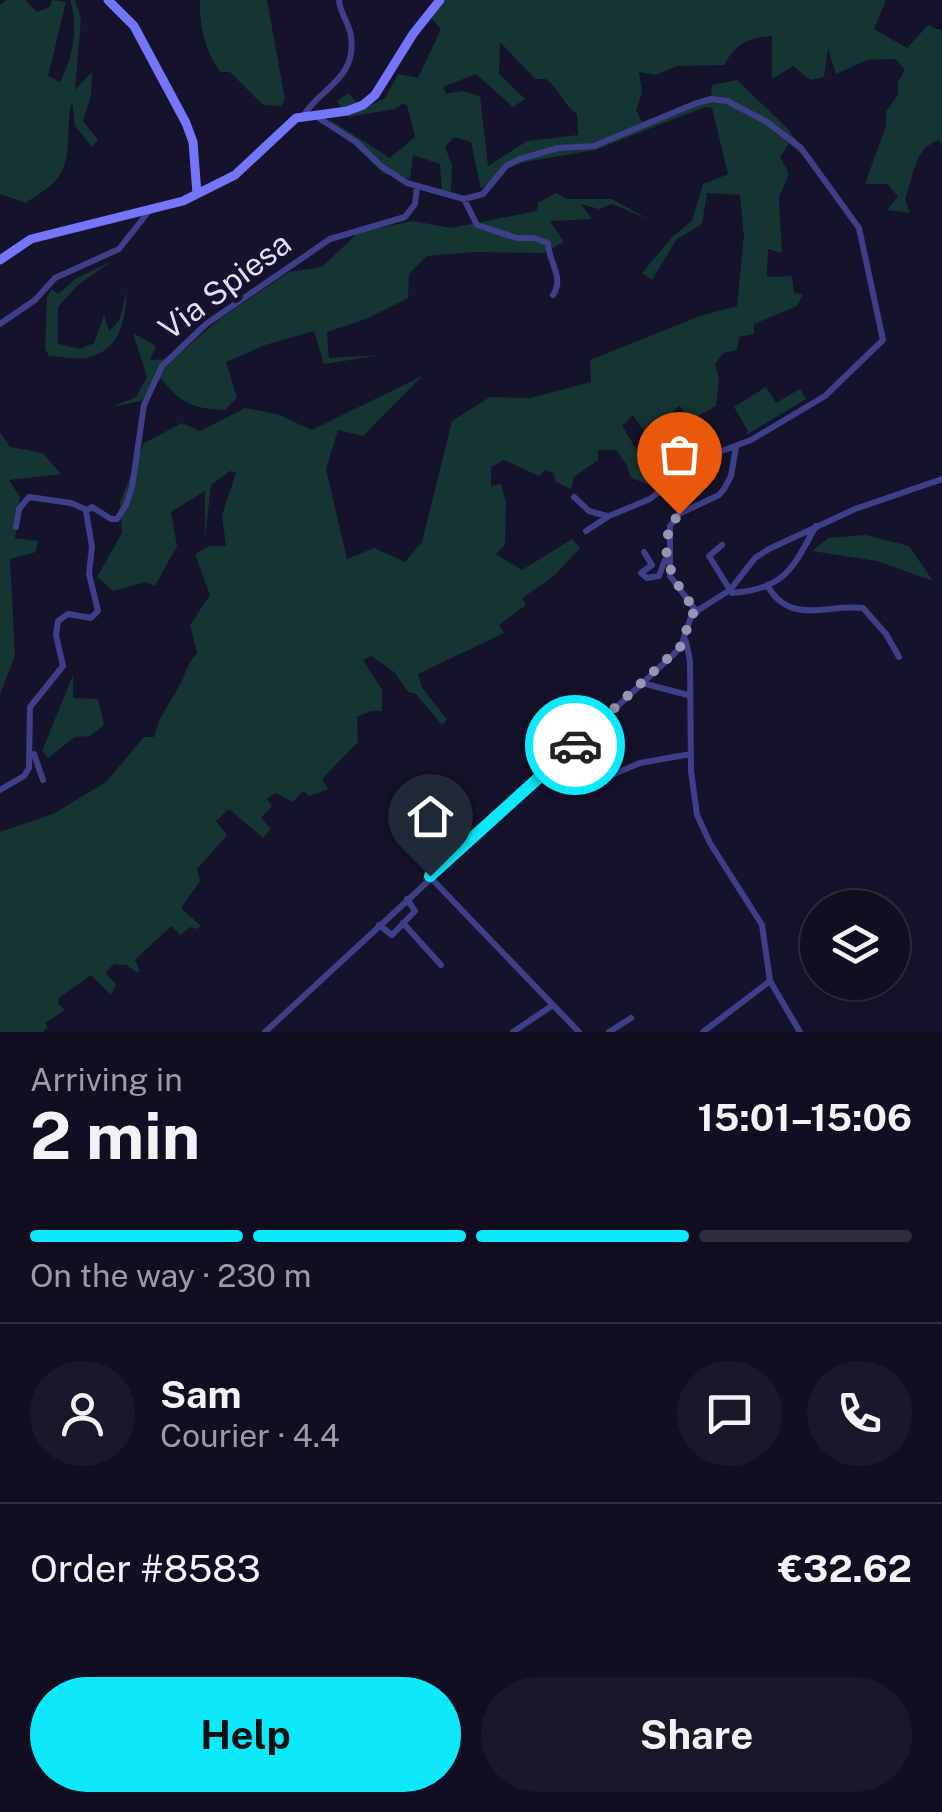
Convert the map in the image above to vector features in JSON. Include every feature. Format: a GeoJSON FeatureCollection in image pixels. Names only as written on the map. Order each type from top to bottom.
{"type":"FeatureCollection","features":[{"type":"Feature","properties":{"kind":"street"},"geometry":{"type":"LineString","coordinates":[[108,0],[134,26],[186,123],[193,142],[197,194]]}},
{"type":"Feature","properties":{"kind":"street"},"geometry":{"type":"LineString","coordinates":[[309,115],[347,66],[351,54],[351,36],[339,0]]}},
{"type":"Feature","properties":{"kind":"street"},"geometry":{"type":"LineString","coordinates":[[0,260],[32,239],[149,212],[197,194],[235,175],[288,124],[309,115],[346,111],[372,99],[413,34],[440,0]]}},
{"type":"Feature","properties":{"kind":"street"},"geometry":{"type":"LineString","coordinates":[[309,115],[356,142],[380,166],[418,186],[464,200],[482,194],[506,166],[520,159],[558,148],[594,146],[675,111],[711,100],[727,102],[767,122],[801,148],[859,228],[883,340],[825,396],[736,448],[719,452],[632,508],[608,516],[586,532]]}},
{"type":"Feature","properties":{"kind":"street","name":"Via Spiesa"},"geometry":{"type":"LineString","coordinates":[[87,510],[92,507],[110,519],[121,515],[140,450],[144,405],[162,366],[180,347],[234,304],[330,239],[404,216],[415,204],[418,186]]}},
{"type":"Feature","properties":{"kind":"street"},"geometry":{"type":"LineString","coordinates":[[464,200],[477,225],[548,243],[548,257],[558,276],[558,288],[553,295]]}},
{"type":"Feature","properties":{"kind":"street"},"geometry":{"type":"LineString","coordinates":[[0,324],[35,300],[55,278],[119,249],[149,212]]}},
{"type":"Feature","properties":{"kind":"street"},"geometry":{"type":"LineString","coordinates":[[697,612],[670,576],[670,526],[679,514],[724,489],[731,476],[736,448]]}},
{"type":"Feature","properties":{"kind":"street"},"geometry":{"type":"LineString","coordinates":[[265,1032],[681,646],[692,614],[730,590],[755,558],[817,525],[942,480]]}},
{"type":"Feature","properties":{"kind":"street"},"geometry":{"type":"LineString","coordinates":[[0,790],[30,768],[30,707],[62,666],[56,635],[58,621],[68,614],[91,618],[98,611],[90,574],[92,547],[87,510],[29,497],[19,510],[16,527]]}},
{"type":"Feature","properties":{"kind":"street"},"geometry":{"type":"LineString","coordinates":[[574,498],[589,511],[608,516]]}},
{"type":"Feature","properties":{"kind":"street"},"geometry":{"type":"LineString","coordinates":[[722,545],[709,556],[730,590],[738,592],[767,585],[800,560],[817,525]]}},
{"type":"Feature","properties":{"kind":"street"},"geometry":{"type":"LineString","coordinates":[[644,552],[652,565],[641,573],[647,578],[659,576],[668,554]]}},
{"type":"Feature","properties":{"kind":"street"},"geometry":{"type":"LineString","coordinates":[[767,585],[782,605],[796,610],[863,608],[886,634],[899,657]]}},
{"type":"Feature","properties":{"kind":"street"},"geometry":{"type":"LineString","coordinates":[[685,638],[690,661],[690,754],[697,815],[710,843],[762,924],[770,981],[800,1032]]}},
{"type":"Feature","properties":{"kind":"street"},"geometry":{"type":"LineString","coordinates":[[641,682],[688,695]]}},
{"type":"Feature","properties":{"kind":"street"},"geometry":{"type":"LineString","coordinates":[[31,743],[43,780]]}},
{"type":"Feature","properties":{"kind":"street"},"geometry":{"type":"LineString","coordinates":[[596,782],[640,763],[690,754]]}},
{"type":"Feature","properties":{"kind":"street"},"geometry":{"type":"LineString","coordinates":[[430,876],[578,1032]]}},
{"type":"Feature","properties":{"kind":"street"},"geometry":{"type":"LineString","coordinates":[[379,925],[390,935],[403,923],[415,911],[407,899]]}},
{"type":"Feature","properties":{"kind":"street"},"geometry":{"type":"LineString","coordinates":[[403,923],[440,965]]}},
{"type":"Feature","properties":{"kind":"street"},"geometry":{"type":"LineString","coordinates":[[703,1032],[770,981]]}},
{"type":"Feature","properties":{"kind":"street"},"geometry":{"type":"LineString","coordinates":[[513,1032],[553,1005]]}},
{"type":"Feature","properties":{"kind":"street"},"geometry":{"type":"LineString","coordinates":[[610,1032],[631,1018]]}},
{"type":"Feature","properties":{"kind":"green space"},"geometry":{"type":"Polygon","coordinates":[[[7,0],[25,0],[37,12],[50,7],[52,0],[66,2],[48,76],[60,82],[73,42],[70,0],[75,0],[81,19],[75,90],[92,72],[91,96],[83,121],[98,140],[92,147],[75,126],[72,102],[63,168],[53,184],[26,203],[0,194],[0,5],[7,0]]]}},
{"type":"Feature","properties":{"kind":"green space"},"geometry":{"type":"Polygon","coordinates":[[[200,0],[267,0],[285,99],[281,106],[263,105],[230,72],[220,72],[204,38],[200,0]]]}},
{"type":"Feature","properties":{"kind":"green space"},"geometry":{"type":"Polygon","coordinates":[[[444,0],[886,0],[874,29],[907,48],[928,25],[942,31],[942,147],[939,140],[919,157],[905,199],[910,213],[887,210],[898,197],[888,184],[865,184],[886,126],[886,112],[898,94],[898,82],[905,70],[896,59],[867,60],[836,74],[828,49],[824,77],[810,80],[793,66],[772,79],[772,36],[744,43],[724,65],[677,66],[656,75],[639,72],[642,93],[636,110],[642,122],[711,96],[712,85],[737,80],[787,128],[819,170],[789,143],[780,157],[789,174],[779,197],[782,253],[768,249],[767,277],[792,276],[794,293],[803,294],[797,306],[754,324],[754,334],[739,337],[737,350],[723,353],[715,365],[719,379],[716,406],[691,420],[679,406],[657,428],[648,423],[651,441],[633,415],[622,426],[639,453],[647,454],[650,485],[631,478],[616,450],[598,450],[598,460],[574,477],[571,489],[556,482],[553,473],[545,470],[539,476],[504,460],[491,467],[491,486],[501,484],[506,502],[505,545],[496,554],[522,570],[572,539],[580,548],[555,575],[522,598],[526,605],[499,625],[504,633],[418,674],[422,688],[447,719],[442,725],[416,694],[408,692],[394,672],[371,656],[363,660],[382,690],[382,711],[357,717],[358,742],[322,779],[328,789],[310,796],[303,791],[293,802],[275,793],[267,799],[272,806],[261,818],[271,829],[263,838],[229,809],[216,821],[227,835],[197,869],[200,881],[181,908],[201,926],[190,927],[181,935],[171,926],[135,960],[140,971],[137,973],[127,965],[114,964],[105,973],[116,984],[111,995],[91,975],[59,998],[58,1003],[65,1010],[45,1023],[48,1027],[43,1032],[0,1032],[0,832],[53,814],[106,782],[144,737],[154,737],[197,653],[190,625],[210,595],[195,554],[209,546],[226,546],[222,515],[236,473],[230,471],[211,485],[205,538],[205,491],[171,512],[177,546],[155,586],[145,582],[113,591],[97,577],[122,533],[120,502],[144,443],[182,423],[200,431],[245,408],[277,414],[312,430],[422,376],[363,436],[338,430],[326,469],[347,559],[374,548],[405,562],[422,542],[452,421],[490,397],[530,398],[591,382],[590,360],[700,316],[737,306],[744,236],[740,195],[707,193],[702,224],[676,240],[652,280],[642,273],[673,236],[692,221],[703,184],[728,174],[712,108],[705,107],[595,150],[524,162],[508,168],[481,189],[471,142],[454,137],[445,147],[452,165],[451,191],[442,191],[440,164],[413,155],[410,179],[384,174],[327,118],[390,158],[415,137],[407,105],[348,117],[337,101],[348,93],[363,109],[385,98],[398,74],[418,78],[441,29],[431,18],[444,0]],[[500,42],[499,74],[525,99],[513,107],[476,74],[443,87],[446,94],[462,91],[480,96],[488,166],[527,141],[578,135],[577,114],[546,79],[535,79],[500,42]]]}},
{"type":"Feature","properties":{"kind":"green space"},"geometry":{"type":"Polygon","coordinates":[[[556,193],[566,199],[612,199],[648,219],[612,204],[599,209],[581,204],[592,219],[550,221],[564,242],[543,253],[427,256],[409,274],[408,298],[366,319],[327,332],[329,358],[381,355],[324,364],[314,331],[265,345],[226,362],[237,398],[225,410],[188,403],[161,378],[141,401],[112,407],[136,397],[147,377],[133,333],[156,346],[150,360],[173,359],[221,318],[289,272],[322,267],[359,232],[413,221],[451,228],[537,211],[538,203],[556,193]]]}},
{"type":"Feature","properties":{"kind":"green space"},"geometry":{"type":"Polygon","coordinates":[[[112,261],[78,285],[58,307],[58,344],[80,349],[94,343],[104,315],[109,331],[119,321],[127,291],[123,321],[115,339],[101,353],[90,357],[49,356],[45,349],[47,297],[52,289],[58,294],[77,278],[112,261]]]}},
{"type":"Feature","properties":{"kind":"green space"},"geometry":{"type":"Polygon","coordinates":[[[766,387],[776,403],[800,389],[806,399],[746,435],[748,431],[734,407],[766,387]]]}},
{"type":"Feature","properties":{"kind":"green space"},"geometry":{"type":"Polygon","coordinates":[[[0,432],[10,447],[43,453],[61,474],[9,480],[20,497],[15,538],[38,541],[36,552],[10,559],[15,656],[0,694],[0,432]]]}},
{"type":"Feature","properties":{"kind":"green space"},"geometry":{"type":"Polygon","coordinates":[[[865,535],[909,546],[933,581],[877,561],[812,551],[829,538],[865,535]]]}},
{"type":"Feature","properties":{"kind":"green space"},"geometry":{"type":"Polygon","coordinates":[[[73,675],[73,698],[98,699],[104,725],[90,736],[75,737],[48,758],[42,751],[73,675]]]}},
{"type":"Feature","properties":{"kind":"way so far"},"geometry":{"type":"LineString","coordinates":[[575,745],[681,646],[692,614],[697,612],[670,576],[668,532],[679,514]]}},
{"type":"Feature","properties":{"kind":"route"},"geometry":{"type":"LineString","coordinates":[[430,876],[575,745]]}}]}
